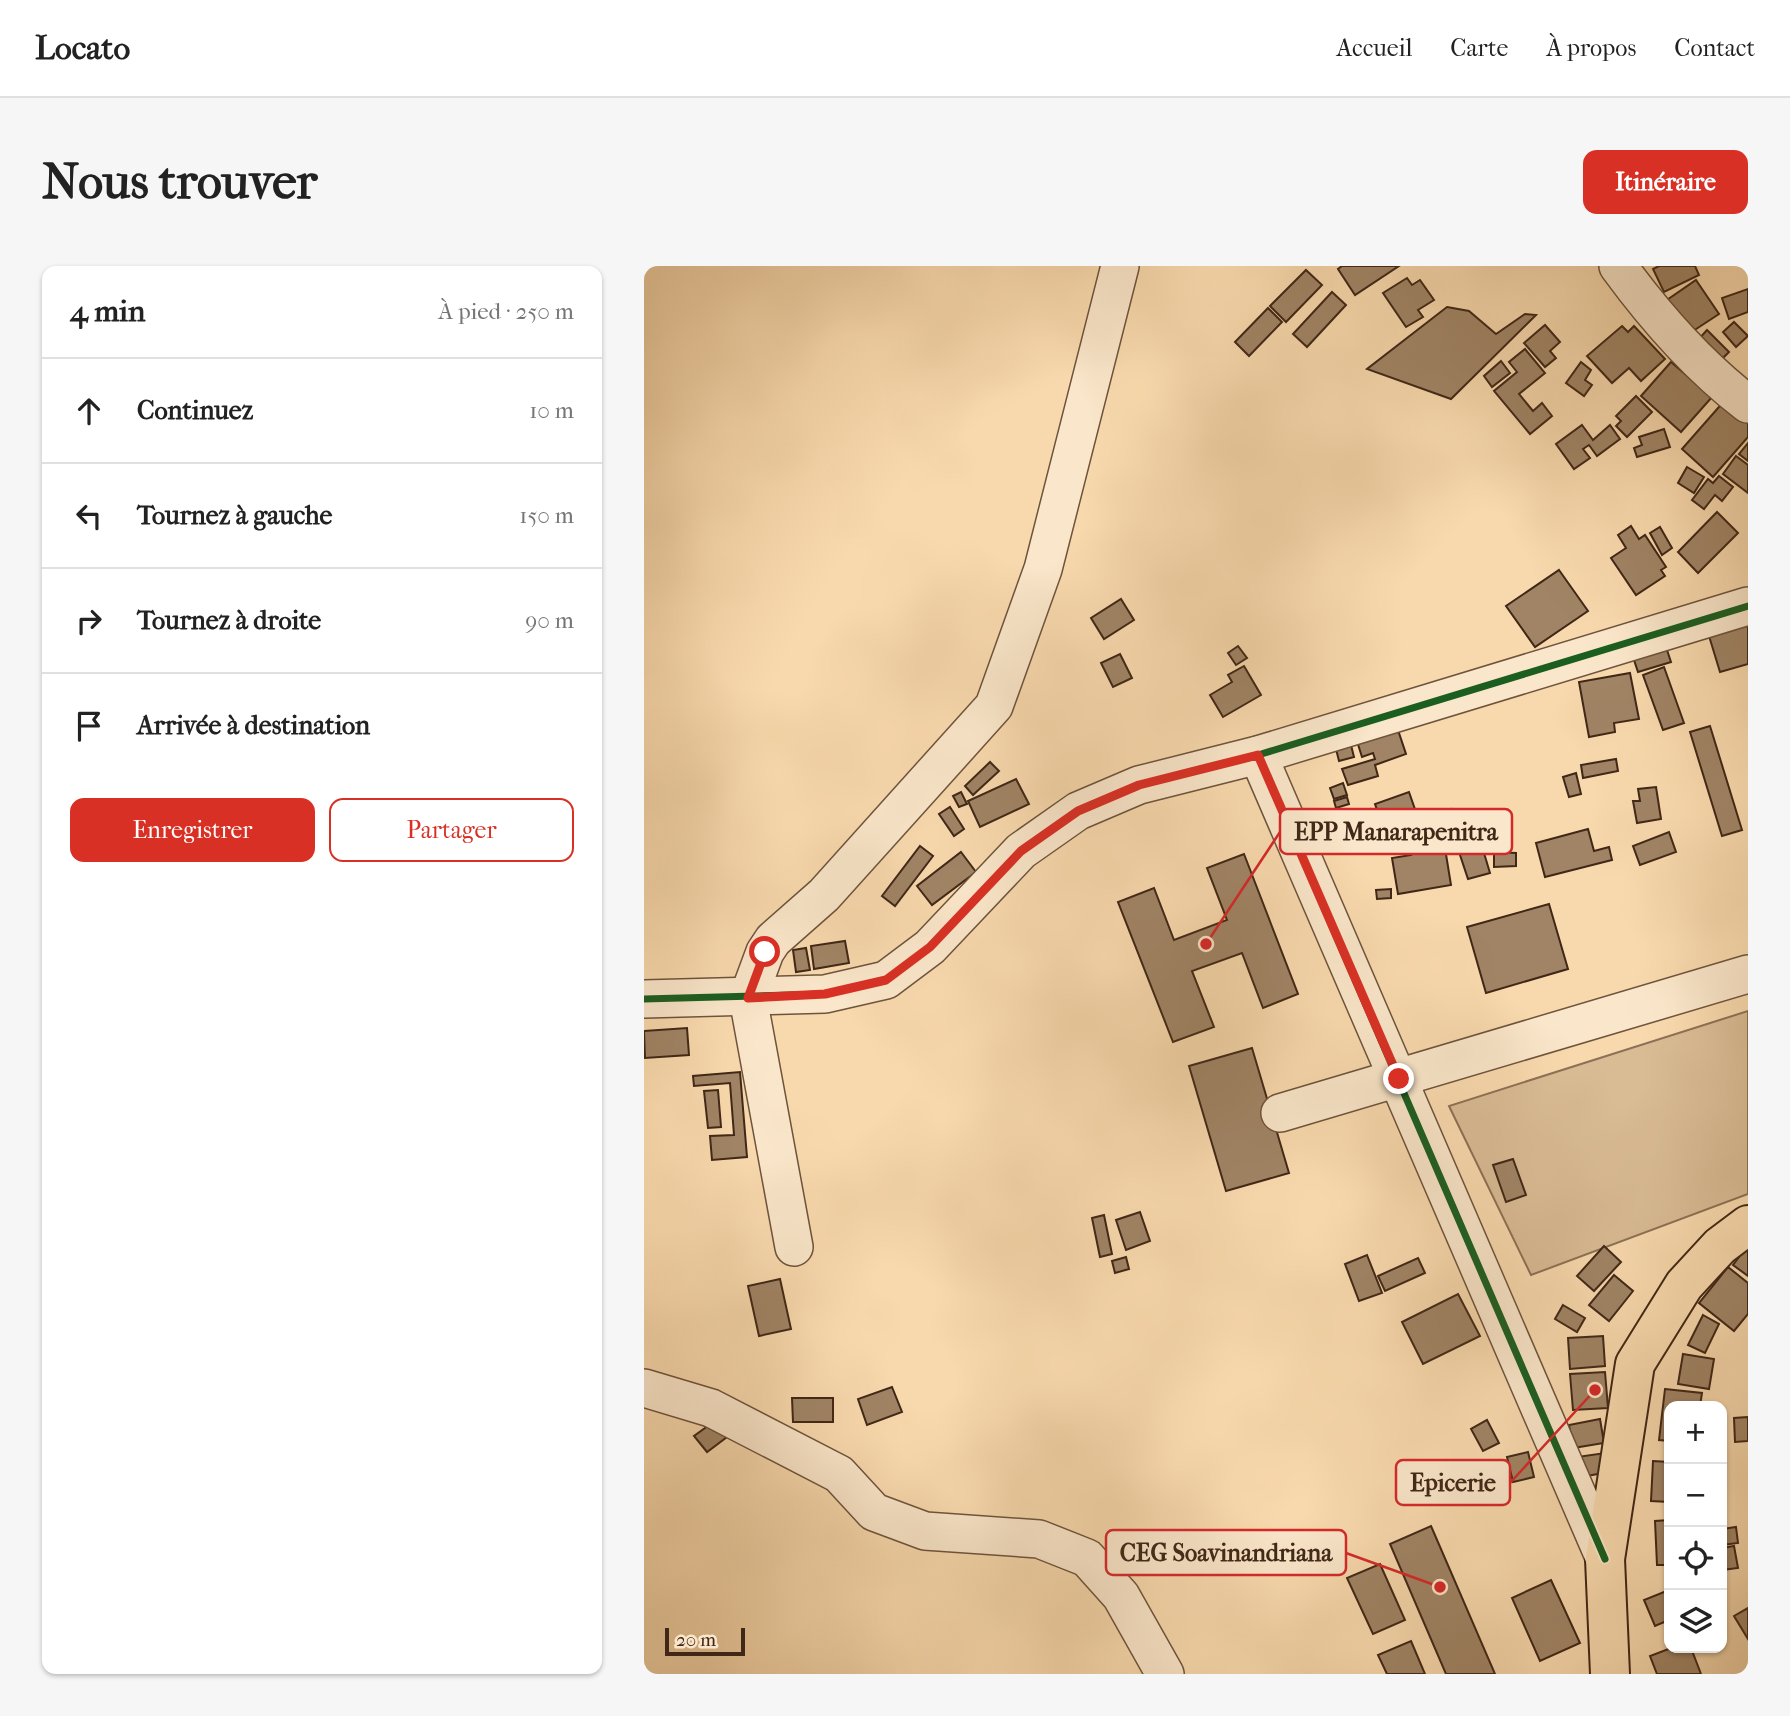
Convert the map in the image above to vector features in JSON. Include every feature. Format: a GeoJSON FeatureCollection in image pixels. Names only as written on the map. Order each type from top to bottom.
{"type":"FeatureCollection","features":[{"type":"Feature","properties":{"kind":"main road"},"geometry":{"type":"LineString","coordinates":[[1610,1674],[1605,1559],[1635,1364],[1684,1285],[1720,1246],[1748,1225]]}},
{"type":"Feature","properties":{"kind":"street"},"geometry":{"type":"LineString","coordinates":[[794,1247],[748,998],[765,952],[773,940],[824,895],[994,706],[1043,569],[1120,266]]}},
{"type":"Feature","properties":{"kind":"street"},"geometry":{"type":"LineString","coordinates":[[1618,266],[1659,322],[1721,383],[1748,404]]}},
{"type":"Feature","properties":{"kind":"street"},"geometry":{"type":"LineString","coordinates":[[644,999],[825,994],[886,980],[930,947],[1021,851],[1078,811],[1139,785],[1258,755],[1748,607]]}},
{"type":"Feature","properties":{"kind":"street"},"geometry":{"type":"LineString","coordinates":[[1258,755],[1605,1559]]}},
{"type":"Feature","properties":{"kind":"street"},"geometry":{"type":"LineString","coordinates":[[1280,1113],[1748,974]]}},
{"type":"Feature","properties":{"kind":"street"},"geometry":{"type":"LineString","coordinates":[[644,1388],[712,1408],[839,1474],[874,1512],[925,1531],[1039,1539],[1087,1558],[1121,1596],[1165,1674]]}},
{"type":"Feature","properties":{"kind":"shaded area"},"geometry":{"type":"Polygon","coordinates":[[[1748,1011],[1748,1194],[1531,1275],[1449,1106],[1748,1011]]]}},
{"type":"Feature","properties":{"kind":"building"},"geometry":{"type":"Polygon","coordinates":[[[1342,266],[1399,266],[1355,295],[1338,269],[1342,266]]]}},
{"type":"Feature","properties":{"kind":"building"},"geometry":{"type":"Polygon","coordinates":[[[1659,266],[1695,266],[1699,275],[1664,292],[1653,269],[1659,266]]]}},
{"type":"Feature","properties":{"kind":"building"},"geometry":{"type":"Polygon","coordinates":[[[1306,270],[1322,285],[1286,322],[1270,306],[1306,270]]]}},
{"type":"Feature","properties":{"kind":"building"},"geometry":{"type":"Polygon","coordinates":[[[1407,278],[1412,285],[1420,280],[1434,300],[1418,310],[1423,317],[1406,327],[1383,293],[1407,278]]]}},
{"type":"Feature","properties":{"kind":"building"},"geometry":{"type":"Polygon","coordinates":[[[1696,280],[1719,314],[1687,335],[1664,302],[1696,280]]]}},
{"type":"Feature","properties":{"kind":"building"},"geometry":{"type":"Polygon","coordinates":[[[1748,289],[1748,312],[1729,319],[1722,298],[1748,289]]]}},
{"type":"Feature","properties":{"kind":"building"},"geometry":{"type":"Polygon","coordinates":[[[1332,292],[1346,305],[1307,347],[1293,334],[1332,292]]]}},
{"type":"Feature","properties":{"kind":"building"},"geometry":{"type":"Polygon","coordinates":[[[1447,307],[1469,311],[1496,334],[1525,314],[1536,315],[1451,399],[1367,369],[1447,307]]]}},
{"type":"Feature","properties":{"kind":"building"},"geometry":{"type":"Polygon","coordinates":[[[1268,308],[1282,322],[1249,356],[1235,342],[1268,308]]]}},
{"type":"Feature","properties":{"kind":"building"},"geometry":{"type":"Polygon","coordinates":[[[1734,322],[1748,336],[1736,347],[1723,332],[1734,322]]]}},
{"type":"Feature","properties":{"kind":"building"},"geometry":{"type":"Polygon","coordinates":[[[1545,325],[1560,342],[1550,351],[1556,358],[1545,367],[1524,343],[1545,325]]]}},
{"type":"Feature","properties":{"kind":"building"},"geometry":{"type":"Polygon","coordinates":[[[1622,326],[1628,332],[1634,326],[1665,359],[1641,381],[1629,368],[1612,383],[1587,356],[1622,326]]]}},
{"type":"Feature","properties":{"kind":"building"},"geometry":{"type":"Polygon","coordinates":[[[1707,330],[1729,352],[1720,361],[1698,340],[1707,330]]]}},
{"type":"Feature","properties":{"kind":"building"},"geometry":{"type":"Polygon","coordinates":[[[1525,349],[1545,373],[1519,394],[1533,411],[1542,403],[1552,416],[1530,434],[1494,391],[1517,372],[1509,362],[1525,349]]]}},
{"type":"Feature","properties":{"kind":"building"},"geometry":{"type":"Polygon","coordinates":[[[1501,361],[1510,373],[1492,387],[1484,376],[1501,361]]]}},
{"type":"Feature","properties":{"kind":"building"},"geometry":{"type":"Polygon","coordinates":[[[1581,362],[1591,370],[1585,380],[1592,385],[1584,396],[1566,383],[1581,362]]]}},
{"type":"Feature","properties":{"kind":"building"},"geometry":{"type":"Polygon","coordinates":[[[1671,362],[1712,397],[1681,432],[1641,396],[1671,362]]]}},
{"type":"Feature","properties":{"kind":"building"},"geometry":{"type":"Polygon","coordinates":[[[1636,396],[1652,412],[1627,437],[1616,426],[1621,421],[1616,416],[1636,396]]]}},
{"type":"Feature","properties":{"kind":"building"},"geometry":{"type":"Polygon","coordinates":[[[1726,399],[1748,417],[1748,437],[1713,477],[1682,449],[1726,399]]]}},
{"type":"Feature","properties":{"kind":"building"},"geometry":{"type":"Polygon","coordinates":[[[1582,425],[1593,440],[1610,425],[1620,439],[1597,456],[1589,445],[1583,449],[1590,458],[1574,469],[1556,444],[1582,425]]]}},
{"type":"Feature","properties":{"kind":"building"},"geometry":{"type":"Polygon","coordinates":[[[1664,429],[1670,447],[1637,457],[1634,448],[1642,445],[1639,437],[1664,429]]]}},
{"type":"Feature","properties":{"kind":"building"},"geometry":{"type":"Polygon","coordinates":[[[1748,443],[1748,461],[1739,454],[1748,443]]]}},
{"type":"Feature","properties":{"kind":"building"},"geometry":{"type":"Polygon","coordinates":[[[1736,456],[1748,465],[1748,493],[1723,474],[1736,456]]]}},
{"type":"Feature","properties":{"kind":"building"},"geometry":{"type":"Polygon","coordinates":[[[1687,467],[1704,477],[1694,493],[1678,483],[1687,467]]]}},
{"type":"Feature","properties":{"kind":"building"},"geometry":{"type":"Polygon","coordinates":[[[1719,476],[1733,487],[1722,501],[1715,495],[1704,509],[1692,500],[1708,479],[1713,483],[1719,476]]]}},
{"type":"Feature","properties":{"kind":"building"},"geometry":{"type":"Polygon","coordinates":[[[1717,512],[1738,533],[1698,573],[1678,552],[1717,512]]]}},
{"type":"Feature","properties":{"kind":"building"},"geometry":{"type":"Polygon","coordinates":[[[1631,526],[1639,539],[1645,535],[1666,567],[1661,570],[1665,576],[1636,595],[1611,558],[1626,548],[1618,535],[1631,526]]]}},
{"type":"Feature","properties":{"kind":"building"},"geometry":{"type":"Polygon","coordinates":[[[1660,527],[1672,548],[1662,555],[1650,533],[1660,527]]]}},
{"type":"Feature","properties":{"kind":"building"},"geometry":{"type":"Polygon","coordinates":[[[1559,570],[1588,611],[1535,647],[1506,606],[1559,570]]]}},
{"type":"Feature","properties":{"kind":"building"},"geometry":{"type":"Polygon","coordinates":[[[1121,599],[1134,620],[1104,639],[1091,618],[1121,599]]]}},
{"type":"Feature","properties":{"kind":"building"},"geometry":{"type":"Polygon","coordinates":[[[1748,624],[1748,664],[1720,672],[1709,636],[1748,624]]]}},
{"type":"Feature","properties":{"kind":"building"},"geometry":{"type":"Polygon","coordinates":[[[1665,644],[1671,662],[1638,672],[1632,654],[1665,644]]]}},
{"type":"Feature","properties":{"kind":"building"},"geometry":{"type":"Polygon","coordinates":[[[1238,646],[1247,658],[1236,665],[1228,653],[1238,646]]]}},
{"type":"Feature","properties":{"kind":"building"},"geometry":{"type":"Polygon","coordinates":[[[1120,654],[1132,678],[1113,687],[1101,663],[1120,654]]]}},
{"type":"Feature","properties":{"kind":"building"},"geometry":{"type":"Polygon","coordinates":[[[1244,666],[1261,695],[1223,717],[1210,695],[1232,682],[1228,675],[1244,666]]]}},
{"type":"Feature","properties":{"kind":"building"},"geometry":{"type":"Polygon","coordinates":[[[1664,667],[1684,723],[1663,730],[1643,675],[1664,667]]]}},
{"type":"Feature","properties":{"kind":"building"},"geometry":{"type":"Polygon","coordinates":[[[1630,673],[1639,719],[1614,723],[1615,732],[1589,737],[1579,682],[1630,673]]]}},
{"type":"Feature","properties":{"kind":"building"},"geometry":{"type":"Polygon","coordinates":[[[1396,724],[1406,754],[1375,765],[1378,776],[1348,785],[1342,769],[1375,759],[1373,753],[1362,757],[1356,738],[1396,724]]]}},
{"type":"Feature","properties":{"kind":"building"},"geometry":{"type":"Polygon","coordinates":[[[1710,726],[1742,830],[1722,836],[1690,732],[1710,726]]]}},
{"type":"Feature","properties":{"kind":"building"},"geometry":{"type":"Polygon","coordinates":[[[1349,737],[1354,757],[1339,761],[1334,741],[1349,737]]]}},
{"type":"Feature","properties":{"kind":"building"},"geometry":{"type":"Polygon","coordinates":[[[1616,759],[1618,771],[1583,778],[1581,765],[1616,759]]]}},
{"type":"Feature","properties":{"kind":"building"},"geometry":{"type":"Polygon","coordinates":[[[990,762],[999,771],[973,795],[965,786],[990,762]]]}},
{"type":"Feature","properties":{"kind":"building"},"geometry":{"type":"Polygon","coordinates":[[[1576,773],[1581,794],[1569,797],[1563,777],[1576,773]]]}},
{"type":"Feature","properties":{"kind":"building"},"geometry":{"type":"Polygon","coordinates":[[[1016,779],[1029,804],[980,827],[968,801],[1016,779]]]}},
{"type":"Feature","properties":{"kind":"building"},"geometry":{"type":"Polygon","coordinates":[[[1343,783],[1347,795],[1334,799],[1330,788],[1343,783]]]}},
{"type":"Feature","properties":{"kind":"building"},"geometry":{"type":"Polygon","coordinates":[[[1656,787],[1661,819],[1637,823],[1633,801],[1640,801],[1638,789],[1656,787]]]}},
{"type":"Feature","properties":{"kind":"building"},"geometry":{"type":"Polygon","coordinates":[[[961,792],[967,804],[959,807],[953,796],[961,792]]]}},
{"type":"Feature","properties":{"kind":"building"},"geometry":{"type":"Polygon","coordinates":[[[1409,792],[1418,818],[1384,830],[1375,804],[1409,792]]]}},
{"type":"Feature","properties":{"kind":"building"},"geometry":{"type":"Polygon","coordinates":[[[1347,797],[1349,804],[1336,808],[1334,801],[1347,797]]]}},
{"type":"Feature","properties":{"kind":"building"},"geometry":{"type":"Polygon","coordinates":[[[950,807],[964,829],[954,836],[939,814],[950,807]]]}},
{"type":"Feature","properties":{"kind":"building"},"geometry":{"type":"Polygon","coordinates":[[[1370,809],[1377,833],[1336,844],[1329,820],[1370,809]]]}},
{"type":"Feature","properties":{"kind":"building"},"geometry":{"type":"Polygon","coordinates":[[[1451,809],[1454,820],[1443,822],[1442,811],[1451,809]]]}},
{"type":"Feature","properties":{"kind":"building"},"geometry":{"type":"Polygon","coordinates":[[[1588,829],[1594,851],[1609,847],[1612,860],[1545,877],[1536,843],[1588,829]]]}},
{"type":"Feature","properties":{"kind":"building"},"geometry":{"type":"Polygon","coordinates":[[[1437,831],[1439,843],[1444,842],[1451,885],[1398,894],[1392,858],[1411,855],[1410,849],[1422,847],[1420,834],[1437,831]]]}},
{"type":"Feature","properties":{"kind":"building"},"geometry":{"type":"Polygon","coordinates":[[[1669,832],[1676,852],[1640,865],[1633,846],[1669,832]]]}},
{"type":"Feature","properties":{"kind":"building"},"geometry":{"type":"Polygon","coordinates":[[[1481,843],[1490,873],[1468,879],[1458,849],[1481,843]]]}},
{"type":"Feature","properties":{"kind":"building"},"geometry":{"type":"Polygon","coordinates":[[[920,846],[933,856],[895,906],[882,896],[920,846]]]}},
{"type":"Feature","properties":{"kind":"building"},"geometry":{"type":"Polygon","coordinates":[[[961,852],[976,872],[932,905],[917,886],[961,852]]]}},
{"type":"Feature","properties":{"kind":"building"},"geometry":{"type":"Polygon","coordinates":[[[1494,852],[1516,853],[1516,866],[1494,867],[1494,852]]]}},
{"type":"Feature","properties":{"kind":"building"},"geometry":{"type":"Polygon","coordinates":[[[1244,854],[1298,994],[1263,1008],[1242,953],[1192,971],[1214,1027],[1173,1042],[1118,902],[1154,888],[1174,940],[1227,920],[1207,868],[1244,854]]]}},
{"type":"Feature","properties":{"kind":"building"},"geometry":{"type":"Polygon","coordinates":[[[1391,889],[1391,898],[1377,899],[1376,890],[1391,889]]]}},
{"type":"Feature","properties":{"kind":"building"},"geometry":{"type":"Polygon","coordinates":[[[1549,904],[1568,969],[1486,993],[1467,927],[1549,904]]]}},
{"type":"Feature","properties":{"kind":"building"},"geometry":{"type":"Polygon","coordinates":[[[845,941],[849,963],[814,969],[811,946],[845,941]]]}},
{"type":"Feature","properties":{"kind":"building"},"geometry":{"type":"Polygon","coordinates":[[[806,948],[810,970],[796,972],[793,950],[806,948]]]}},
{"type":"Feature","properties":{"kind":"building"},"geometry":{"type":"Polygon","coordinates":[[[687,1028],[689,1055],[645,1058],[644,1031],[687,1028]]]}},
{"type":"Feature","properties":{"kind":"building"},"geometry":{"type":"Polygon","coordinates":[[[1252,1048],[1289,1173],[1226,1191],[1189,1066],[1252,1048]]]}},
{"type":"Feature","properties":{"kind":"building"},"geometry":{"type":"Polygon","coordinates":[[[740,1072],[747,1157],[712,1160],[710,1136],[734,1135],[730,1083],[694,1086],[693,1076],[740,1072]]]}},
{"type":"Feature","properties":{"kind":"building"},"geometry":{"type":"Polygon","coordinates":[[[718,1090],[721,1127],[708,1128],[704,1091],[718,1090]]]}},
{"type":"Feature","properties":{"kind":"building"},"geometry":{"type":"Polygon","coordinates":[[[1513,1159],[1526,1195],[1506,1202],[1493,1165],[1513,1159]]]}},
{"type":"Feature","properties":{"kind":"building"},"geometry":{"type":"Polygon","coordinates":[[[1140,1212],[1150,1241],[1126,1250],[1116,1220],[1140,1212]]]}},
{"type":"Feature","properties":{"kind":"building"},"geometry":{"type":"Polygon","coordinates":[[[1104,1215],[1112,1254],[1100,1257],[1092,1218],[1104,1215]]]}},
{"type":"Feature","properties":{"kind":"building"},"geometry":{"type":"Polygon","coordinates":[[[1748,1245],[1748,1276],[1733,1265],[1748,1245]]]}},
{"type":"Feature","properties":{"kind":"building"},"geometry":{"type":"Polygon","coordinates":[[[1604,1246],[1621,1262],[1594,1291],[1577,1276],[1604,1246]]]}},
{"type":"Feature","properties":{"kind":"building"},"geometry":{"type":"Polygon","coordinates":[[[1367,1255],[1382,1293],[1359,1301],[1345,1264],[1367,1255]]]}},
{"type":"Feature","properties":{"kind":"building"},"geometry":{"type":"Polygon","coordinates":[[[1126,1257],[1129,1269],[1115,1273],[1112,1261],[1126,1257]]]}},
{"type":"Feature","properties":{"kind":"building"},"geometry":{"type":"Polygon","coordinates":[[[1418,1258],[1425,1273],[1385,1291],[1378,1276],[1418,1258]]]}},
{"type":"Feature","properties":{"kind":"building"},"geometry":{"type":"Polygon","coordinates":[[[1728,1267],[1748,1283],[1748,1314],[1734,1331],[1699,1303],[1728,1267]]]}},
{"type":"Feature","properties":{"kind":"building"},"geometry":{"type":"Polygon","coordinates":[[[1614,1275],[1633,1291],[1609,1321],[1589,1305],[1614,1275]]]}},
{"type":"Feature","properties":{"kind":"building"},"geometry":{"type":"Polygon","coordinates":[[[780,1279],[791,1329],[759,1336],[748,1286],[780,1279]]]}},
{"type":"Feature","properties":{"kind":"building"},"geometry":{"type":"Polygon","coordinates":[[[1458,1294],[1480,1336],[1423,1364],[1402,1322],[1458,1294]]]}},
{"type":"Feature","properties":{"kind":"building"},"geometry":{"type":"Polygon","coordinates":[[[1563,1305],[1585,1318],[1577,1332],[1555,1319],[1563,1305]]]}},
{"type":"Feature","properties":{"kind":"building"},"geometry":{"type":"Polygon","coordinates":[[[1703,1315],[1719,1324],[1705,1353],[1688,1345],[1703,1315]]]}},
{"type":"Feature","properties":{"kind":"building"},"geometry":{"type":"Polygon","coordinates":[[[1603,1336],[1605,1366],[1570,1369],[1568,1338],[1603,1336]]]}},
{"type":"Feature","properties":{"kind":"building"},"geometry":{"type":"Polygon","coordinates":[[[1683,1354],[1714,1359],[1709,1389],[1678,1384],[1683,1354]]]}},
{"type":"Feature","properties":{"kind":"building"},"geometry":{"type":"Polygon","coordinates":[[[1605,1372],[1608,1408],[1573,1410],[1570,1374],[1605,1372]]]}},
{"type":"Feature","properties":{"kind":"building"},"geometry":{"type":"Polygon","coordinates":[[[892,1387],[902,1412],[867,1425],[858,1399],[892,1387]]]}},
{"type":"Feature","properties":{"kind":"building"},"geometry":{"type":"Polygon","coordinates":[[[1665,1389],[1702,1393],[1701,1401],[1664,1401],[1664,1440],[1659,1440],[1665,1389]]]}},
{"type":"Feature","properties":{"kind":"building"},"geometry":{"type":"Polygon","coordinates":[[[792,1398],[833,1398],[833,1422],[793,1422],[792,1398]]]}},
{"type":"Feature","properties":{"kind":"building"},"geometry":{"type":"Polygon","coordinates":[[[1748,1417],[1748,1441],[1735,1442],[1734,1418],[1748,1417]]]}},
{"type":"Feature","properties":{"kind":"building"},"geometry":{"type":"Polygon","coordinates":[[[719,1418],[731,1434],[707,1452],[694,1436],[719,1418]]]}},
{"type":"Feature","properties":{"kind":"building"},"geometry":{"type":"Polygon","coordinates":[[[1600,1419],[1604,1443],[1573,1448],[1569,1425],[1600,1419]]]}},
{"type":"Feature","properties":{"kind":"building"},"geometry":{"type":"Polygon","coordinates":[[[1487,1420],[1499,1443],[1483,1451],[1471,1429],[1487,1420]]]}},
{"type":"Feature","properties":{"kind":"building"},"geometry":{"type":"Polygon","coordinates":[[[1528,1452],[1534,1477],[1513,1482],[1507,1457],[1528,1452]]]}},
{"type":"Feature","properties":{"kind":"building"},"geometry":{"type":"Polygon","coordinates":[[[1605,1453],[1609,1472],[1581,1477],[1577,1457],[1605,1453]]]}},
{"type":"Feature","properties":{"kind":"building"},"geometry":{"type":"Polygon","coordinates":[[[1653,1461],[1664,1462],[1664,1502],[1651,1501],[1653,1461]]]}},
{"type":"Feature","properties":{"kind":"building"},"geometry":{"type":"Polygon","coordinates":[[[1664,1520],[1664,1565],[1657,1565],[1655,1521],[1664,1520]]]}},
{"type":"Feature","properties":{"kind":"building"},"geometry":{"type":"Polygon","coordinates":[[[1431,1526],[1495,1674],[1446,1674],[1390,1544],[1431,1526]]]}},
{"type":"Feature","properties":{"kind":"building"},"geometry":{"type":"Polygon","coordinates":[[[1736,1527],[1738,1543],[1727,1544],[1727,1528],[1736,1527]]]}},
{"type":"Feature","properties":{"kind":"building"},"geometry":{"type":"Polygon","coordinates":[[[1734,1546],[1738,1568],[1727,1569],[1727,1547],[1734,1546]]]}},
{"type":"Feature","properties":{"kind":"building"},"geometry":{"type":"Polygon","coordinates":[[[1380,1564],[1405,1620],[1373,1634],[1347,1578],[1380,1564]]]}},
{"type":"Feature","properties":{"kind":"building"},"geometry":{"type":"Polygon","coordinates":[[[1551,1580],[1580,1643],[1540,1661],[1512,1598],[1551,1580]]]}},
{"type":"Feature","properties":{"kind":"building"},"geometry":{"type":"Polygon","coordinates":[[[1664,1592],[1664,1622],[1655,1626],[1644,1600],[1664,1592]]]}},
{"type":"Feature","properties":{"kind":"building"},"geometry":{"type":"Polygon","coordinates":[[[1748,1608],[1748,1639],[1734,1616],[1748,1608]]]}},
{"type":"Feature","properties":{"kind":"building"},"geometry":{"type":"Polygon","coordinates":[[[1411,1641],[1425,1674],[1387,1674],[1378,1655],[1411,1641]]]}},
{"type":"Feature","properties":{"kind":"building"},"geometry":{"type":"Polygon","coordinates":[[[1664,1651],[1664,1653],[1693,1653],[1701,1674],[1657,1674],[1650,1656],[1664,1651]]]}},
{"type":"Feature","properties":{"kind":"cycle path"},"geometry":{"type":"LineString","coordinates":[[644,999],[825,994],[886,980],[930,947],[1021,851],[1078,811],[1139,785],[1258,755],[1748,606]]}},
{"type":"Feature","properties":{"kind":"cycle path"},"geometry":{"type":"LineString","coordinates":[[1258,755],[1605,1559]]}},
{"type":"Feature","properties":{"kind":"place","name":"EPP Manarapenitra"},"geometry":{"type":"Point","coordinates":[1206,944]}},
{"type":"Feature","properties":{"kind":"place","name":"Epicerie"},"geometry":{"type":"Point","coordinates":[1595,1390]}},
{"type":"Feature","properties":{"kind":"place","name":"CEG Soavinandriana"},"geometry":{"type":"Point","coordinates":[1440,1587]}},
{"type":"Feature","properties":{"kind":"route"},"geometry":{"type":"LineString","coordinates":[[765,952],[748,998],[825,994],[886,980],[930,947],[1021,851],[1078,811],[1139,785],[1258,755],[1399,1079]]}}]}
